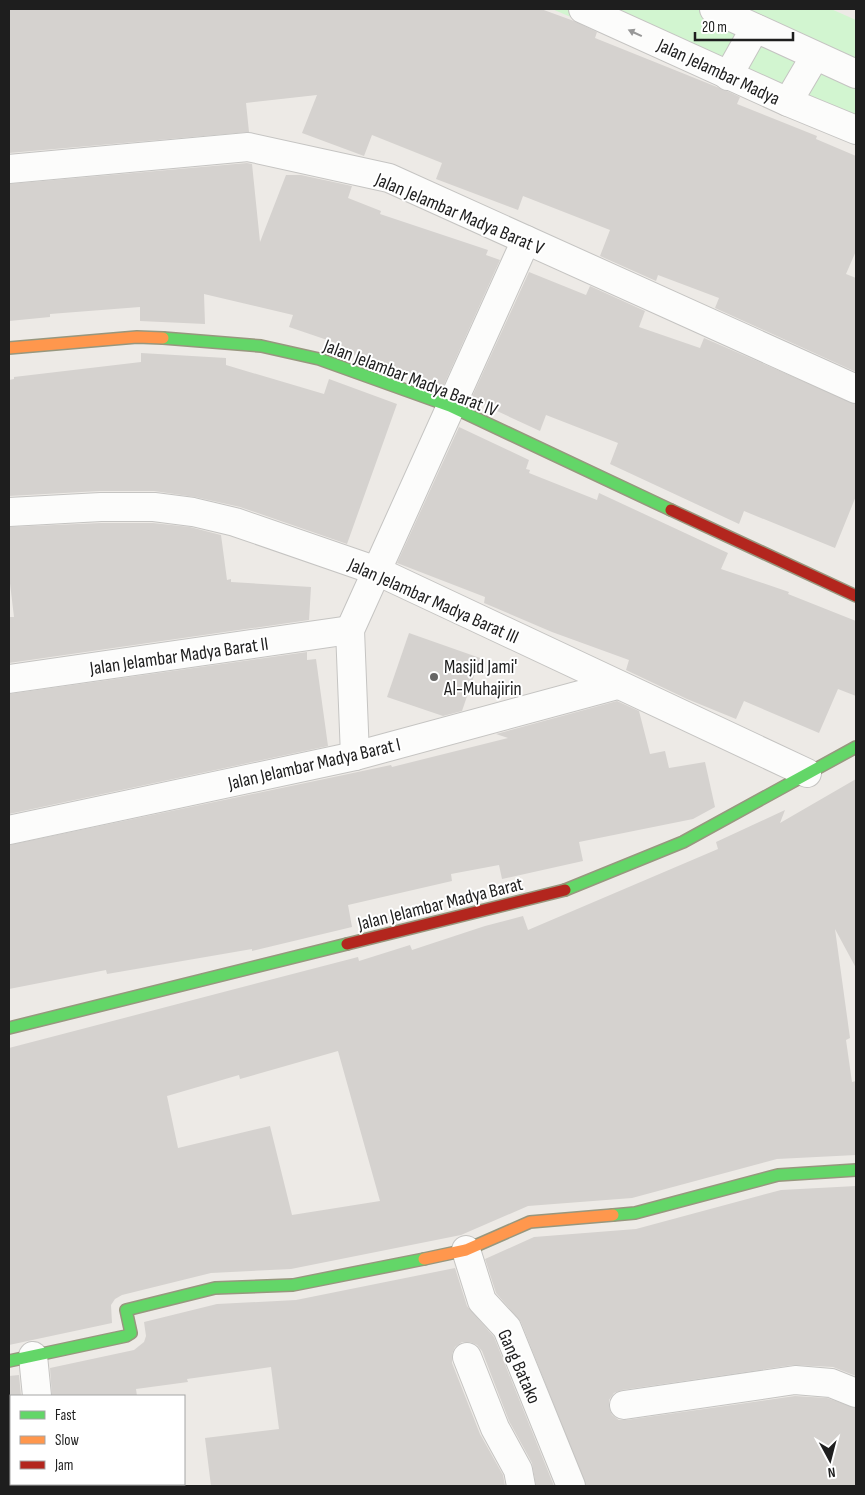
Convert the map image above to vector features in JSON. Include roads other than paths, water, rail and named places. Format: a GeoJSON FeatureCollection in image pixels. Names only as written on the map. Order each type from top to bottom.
{"type":"FeatureCollection","features":[{"type":"Feature","properties":{"kind":"street","name":"Jalan Jelambar Madya"},"geometry":{"type":"LineString","coordinates":[[583,9],[728,76],[856,130]]}},
{"type":"Feature","properties":{"kind":"street"},"geometry":{"type":"LineString","coordinates":[[714,9],[856,74]]}},
{"type":"Feature","properties":{"kind":"street"},"geometry":{"type":"LineString","coordinates":[[728,76],[755,28]]}},
{"type":"Feature","properties":{"kind":"street"},"geometry":{"type":"LineString","coordinates":[[788,102],[815,56]]}},
{"type":"Feature","properties":{"kind":"street","name":"Jalan Jelambar Madya Barat V"},"geometry":{"type":"LineString","coordinates":[[9,169],[248,147],[389,178],[856,389]]}},
{"type":"Feature","properties":{"kind":"street"},"geometry":{"type":"LineString","coordinates":[[355,756],[350,630],[526,240]]}},
{"type":"Feature","properties":{"kind":"street","name":"Jalan Jelambar Madya Barat IV"},"geometry":{"type":"LineString","coordinates":[[9,348],[137,337],[194,339],[261,346],[319,359],[450,406],[856,596]]}},
{"type":"Feature","properties":{"kind":"street","name":"Jalan Jelambar Madya Barat III"},"geometry":{"type":"LineString","coordinates":[[9,512],[101,507],[154,507],[193,512],[235,522],[377,571],[807,773]]}},
{"type":"Feature","properties":{"kind":"street","name":"Jalan Jelambar Madya Barat II"},"geometry":{"type":"LineString","coordinates":[[9,679],[350,630]]}},
{"type":"Feature","properties":{"kind":"street","name":"Jalan Jelambar Madya Barat I"},"geometry":{"type":"LineString","coordinates":[[9,830],[355,756],[617,685]]}},
{"type":"Feature","properties":{"kind":"street","name":"Jalan Jelambar Madya Barat"},"geometry":{"type":"LineString","coordinates":[[9,1028],[564,890],[683,842],[856,747]]}},
{"type":"Feature","properties":{"kind":"street"},"geometry":{"type":"LineString","coordinates":[[37,1395],[21,1359],[129,1335],[131,1333],[125,1313],[130,1309],[214,1288],[293,1285],[466,1250],[530,1222],[635,1213],[778,1175],[856,1170]]}},
{"type":"Feature","properties":{"kind":"street","name":"Gang Batako"},"geometry":{"type":"LineString","coordinates":[[466,1250],[482,1301],[507,1328],[571,1486]]}},
{"type":"Feature","properties":{"kind":"street"},"geometry":{"type":"LineString","coordinates":[[468,1357],[495,1428],[518,1470],[521,1486]]}},
{"type":"Feature","properties":{"kind":"street"},"geometry":{"type":"LineString","coordinates":[[624,1405],[794,1380],[831,1383],[856,1393]]}},
{"type":"Feature","properties":{"kind":"place","name":"Masjid Jami' Al-Muhajirin"},"geometry":{"type":"Point","coordinates":[434,677]}}]}
